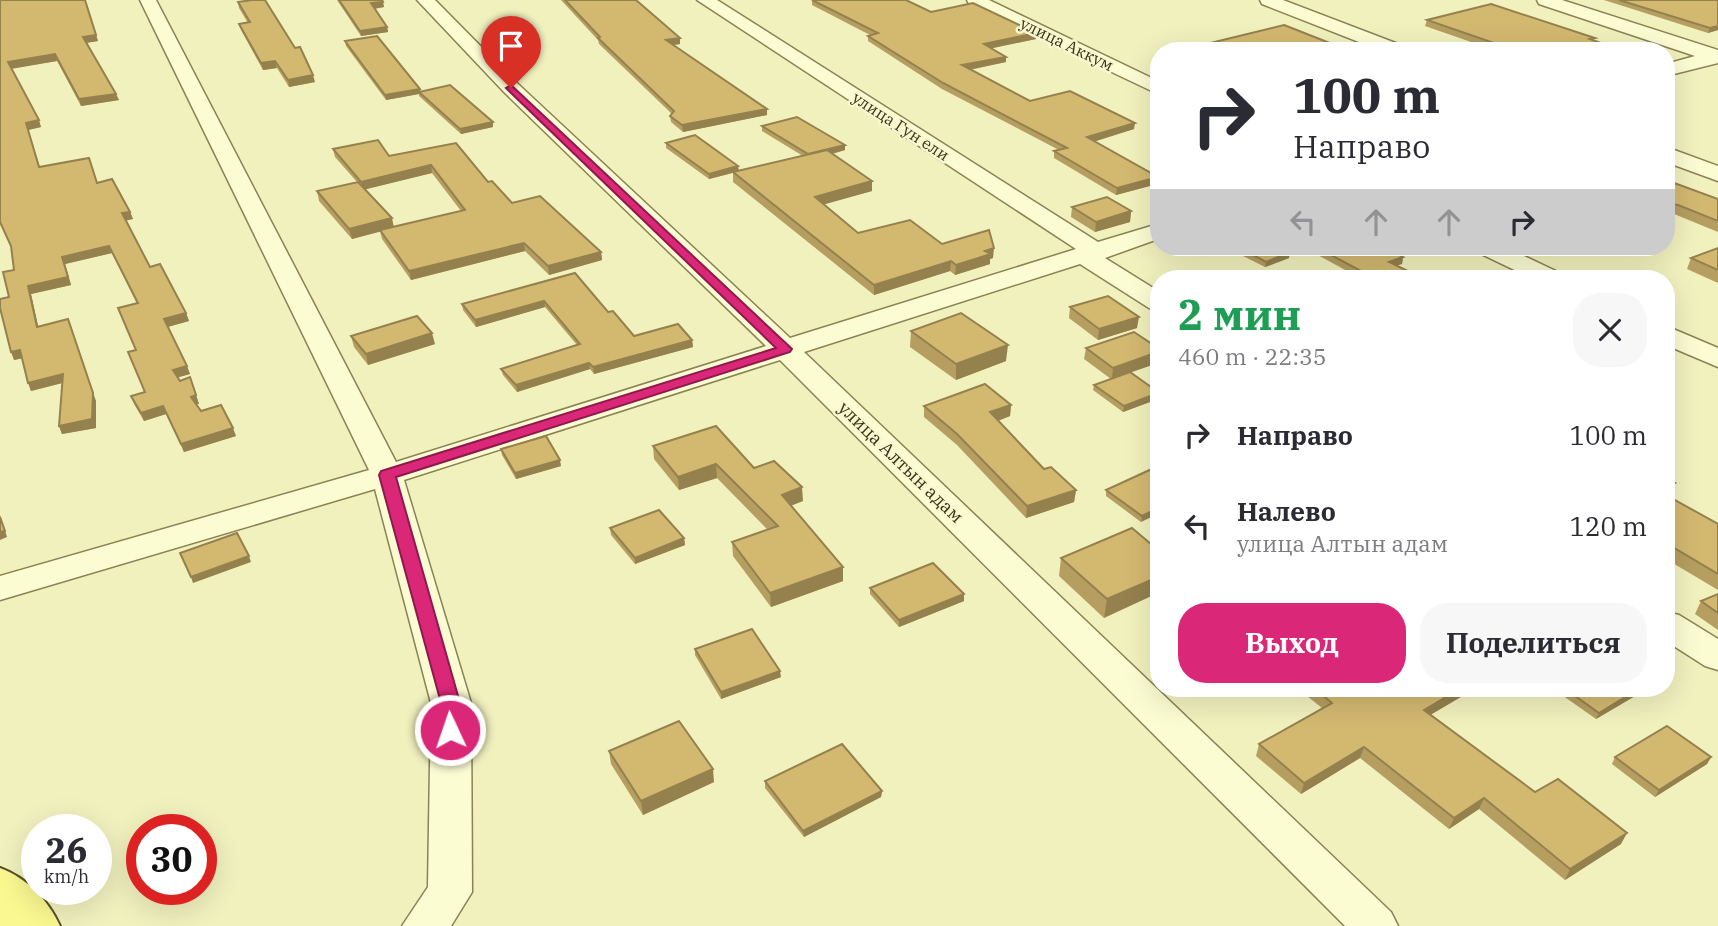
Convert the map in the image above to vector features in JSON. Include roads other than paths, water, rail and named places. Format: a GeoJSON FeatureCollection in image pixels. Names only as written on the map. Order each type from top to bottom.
{"type":"FeatureCollection","features":[{"type":"Feature","properties":{"kind":"main road"},"geometry":{"type":"LineString","coordinates":[[0,891],[32,926]]}},
{"type":"Feature","properties":{"kind":"street"},"geometry":{"type":"LineString","coordinates":[[148,0],[387,475],[451,703],[450,891],[425,926]]}},
{"type":"Feature","properties":{"kind":"street","name":"улица Алтын адам"},"geometry":{"type":"LineString","coordinates":[[425,0],[511,88],[785,349],[1375,926]]}},
{"type":"Feature","properties":{"kind":"street","name":"улица Гун ели"},"geometry":{"type":"LineString","coordinates":[[705,0],[1091,254],[1150,296]]}},
{"type":"Feature","properties":{"kind":"street","name":"улица Аккум"},"geometry":{"type":"LineString","coordinates":[[975,0],[1150,84]]}},
{"type":"Feature","properties":{"kind":"street"},"geometry":{"type":"LineString","coordinates":[[1268,0],[1376,42]]}},
{"type":"Feature","properties":{"kind":"street"},"geometry":{"type":"LineString","coordinates":[[1545,0],[1674,42]]}},
{"type":"Feature","properties":{"kind":"street"},"geometry":{"type":"LineString","coordinates":[[1675,42],[1717,56]]}},
{"type":"Feature","properties":{"kind":"street"},"geometry":{"type":"LineString","coordinates":[[1675,68],[1717,56]]}},
{"type":"Feature","properties":{"kind":"street"},"geometry":{"type":"LineString","coordinates":[[1675,157],[1718,174]]}},
{"type":"Feature","properties":{"kind":"street"},"geometry":{"type":"LineString","coordinates":[[0,589],[387,475],[1150,234]]}},
{"type":"Feature","properties":{"kind":"street"},"geometry":{"type":"LineString","coordinates":[[1505,256],[1534,270]]}},
{"type":"Feature","properties":{"kind":"street"},"geometry":{"type":"LineString","coordinates":[[1675,338],[1718,359]]}},
{"type":"Feature","properties":{"kind":"street"},"geometry":{"type":"LineString","coordinates":[[1675,630],[1718,657]]}}]}
